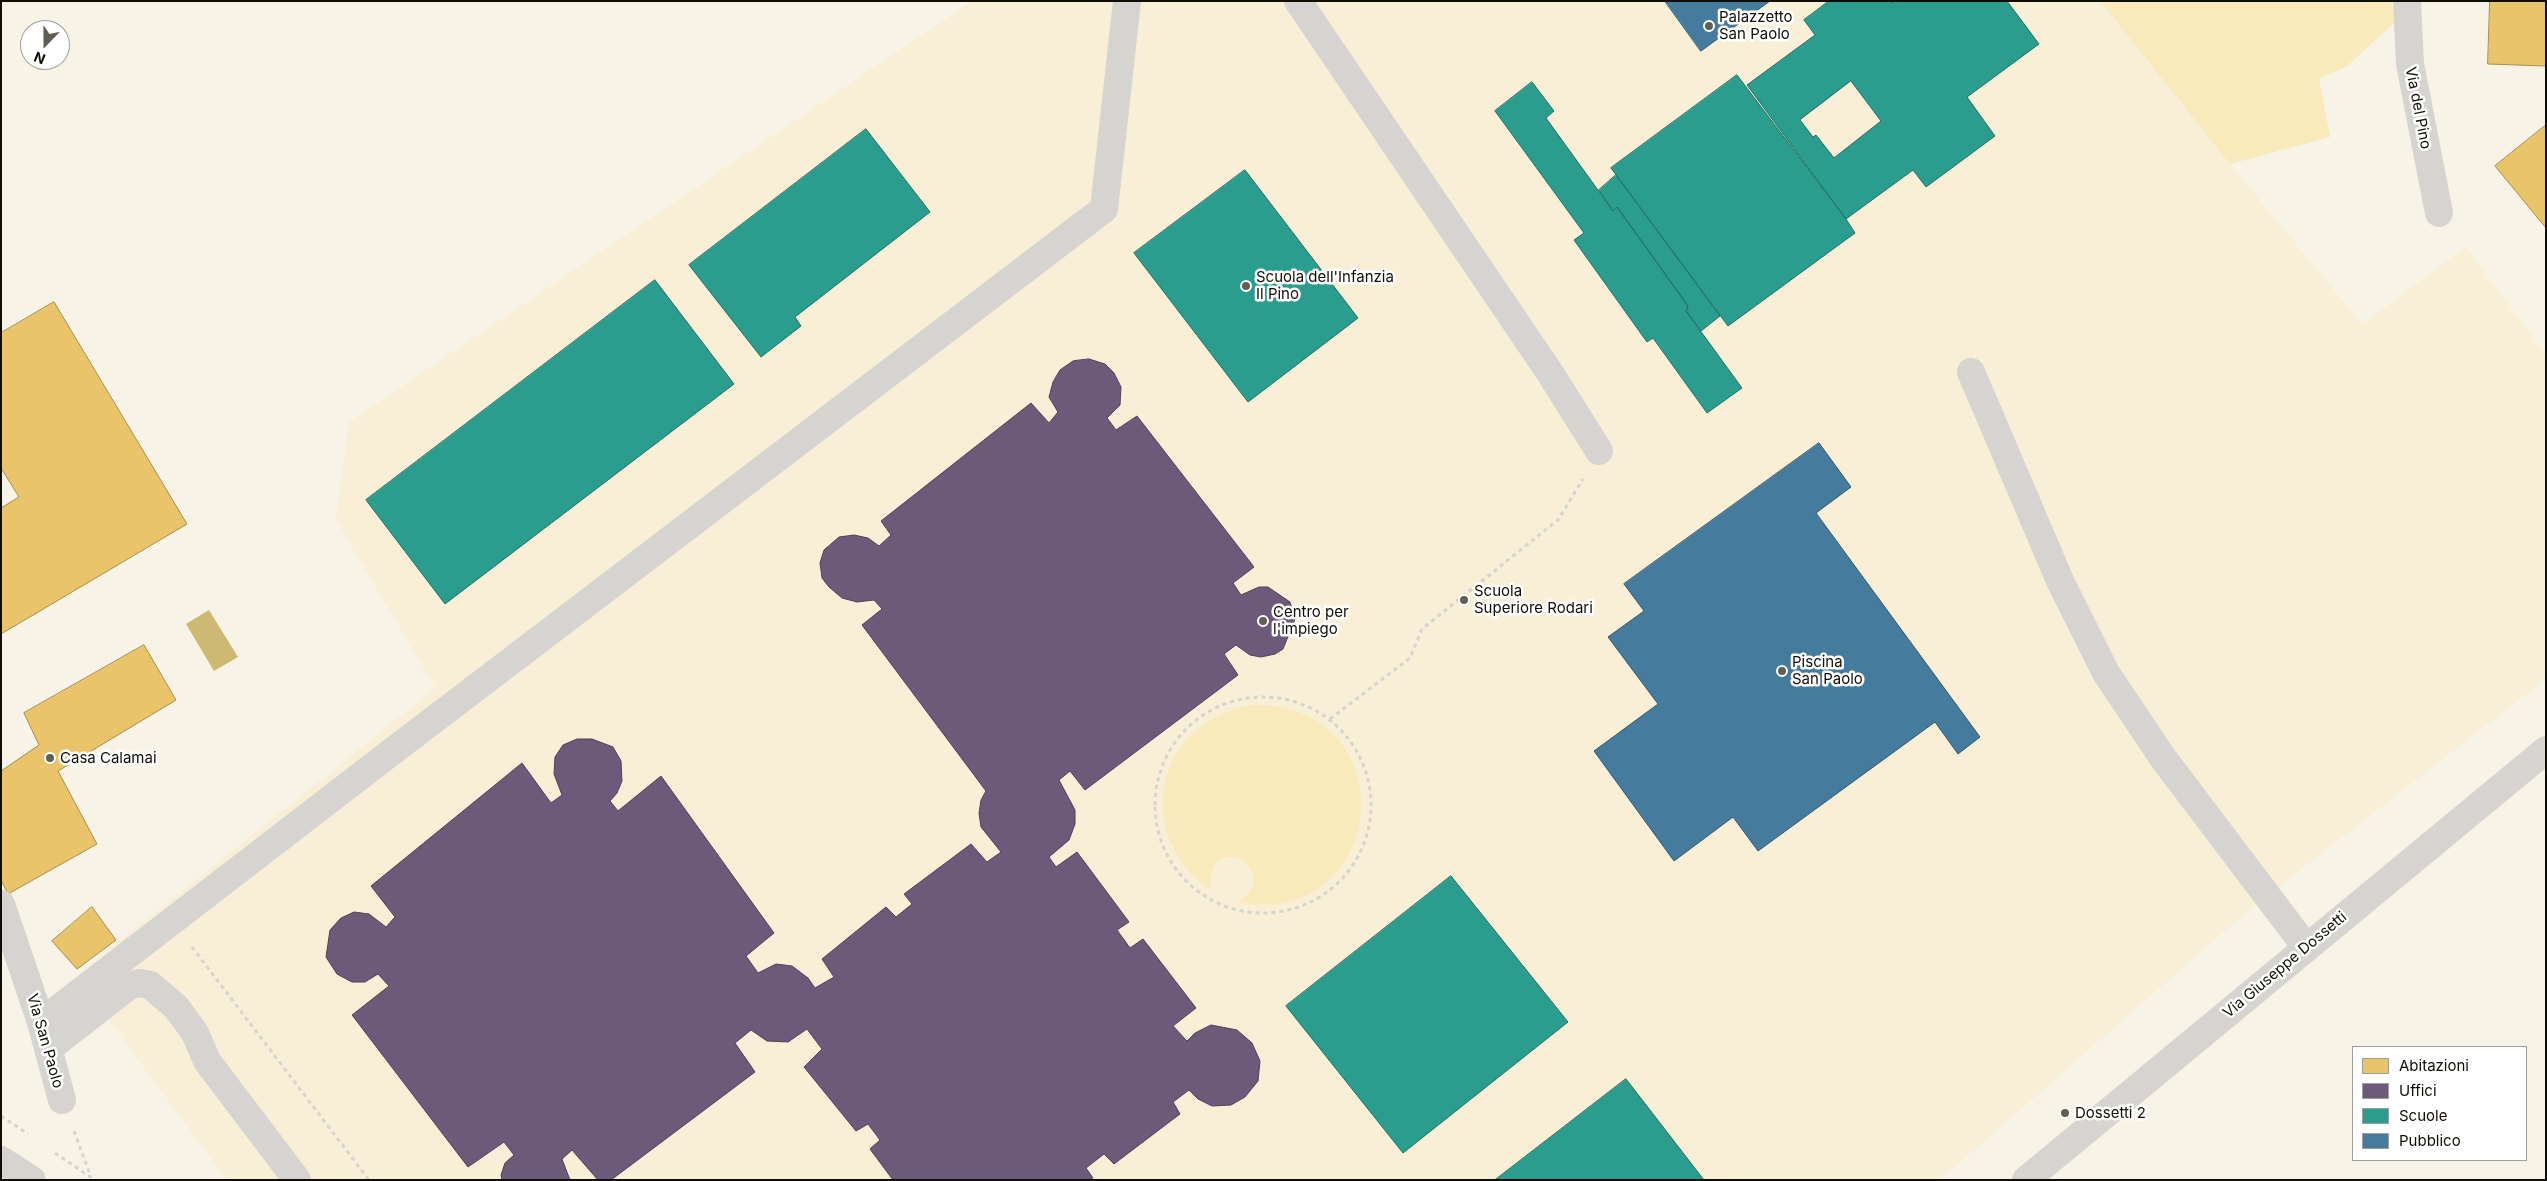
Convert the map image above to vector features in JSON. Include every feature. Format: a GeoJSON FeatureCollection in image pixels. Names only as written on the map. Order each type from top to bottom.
{"type":"FeatureCollection","features":[{"type":"Feature","properties":{"kind":"street"},"geometry":{"type":"LineString","coordinates":[[41,1022],[1104,209],[1127,1]]}},
{"type":"Feature","properties":{"kind":"street"},"geometry":{"type":"LineString","coordinates":[[1298,1],[1550,373],[1599,451]]}},
{"type":"Feature","properties":{"kind":"street","name":"Via del Pino"},"geometry":{"type":"LineString","coordinates":[[2406,1],[2410,64],[2439,213]]}},
{"type":"Feature","properties":{"kind":"street"},"geometry":{"type":"LineString","coordinates":[[1970,372],[2061,583],[2106,673],[2163,758],[2306,947]]}},
{"type":"Feature","properties":{"kind":"street","name":"Via Giuseppe Dossetti"},"geometry":{"type":"LineString","coordinates":[[2026,1180],[2546,750]]}},
{"type":"Feature","properties":{"kind":"street","name":"Via San Paolo"},"geometry":{"type":"LineString","coordinates":[[1,904],[41,1022],[62,1100]]}},
{"type":"Feature","properties":{"kind":"street"},"geometry":{"type":"LineString","coordinates":[[48,1049],[122,990],[140,983],[150,985],[160,991],[176,1007],[195,1033],[213,1070],[297,1180]]}},
{"type":"Feature","properties":{"kind":"street"},"geometry":{"type":"LineString","coordinates":[[1,1160],[32,1180]]}},
{"type":"Feature","properties":{"kind":"path"},"geometry":{"type":"LineString","coordinates":[[1330,719],[1410,658],[1422,629],[1558,520],[1599,451]]}},
{"type":"Feature","properties":{"kind":"path"},"geometry":{"type":"LineString","coordinates":[[1260,695],[1304,704],[1330,719],[1341,730],[1362,761],[1370,797],[1369,821],[1363,845],[1350,868],[1326,893],[1306,905],[1270,914],[1228,908],[1196,890],[1170,859],[1155,824],[1153,805],[1168,753],[1184,731],[1211,709],[1227,701],[1260,695]]}},
{"type":"Feature","properties":{"kind":"path"},"geometry":{"type":"LineString","coordinates":[[172,921],[369,1180]]}},
{"type":"Feature","properties":{"kind":"path","name":"Via San Paolo"},"geometry":{"type":"LineString","coordinates":[[62,1100],[91,1177]]}},
{"type":"Feature","properties":{"kind":"shaded area","name":"Scuola Superiore Rodari"},"geometry":{"type":"Polygon","coordinates":[[[972,1],[2100,1],[2230,164],[2362,324],[2466,247],[2546,354],[2546,679],[2249,910],[1940,1180],[227,1180],[76,976],[435,688],[336,520],[349,422],[972,1]]]}},
{"type":"Feature","properties":{"kind":"shaded area"},"geometry":{"type":"Polygon","coordinates":[[[2100,1],[2392,1],[2394,23],[2346,67],[2319,78],[2330,137],[2230,164],[2100,1]]]}},
{"type":"Feature","properties":{"kind":"shaded area"},"geometry":{"type":"Polygon","coordinates":[[[209,610],[238,657],[214,671],[186,624],[209,610]]]}},
{"type":"Feature","properties":{"kind":"shaded area"},"geometry":{"type":"Polygon","coordinates":[[[1250,705],[1301,713],[1337,738],[1356,773],[1361,812],[1351,851],[1326,882],[1288,901],[1237,902],[1251,890],[1254,878],[1250,868],[1242,860],[1230,857],[1220,860],[1212,870],[1210,890],[1185,866],[1170,839],[1163,811],[1165,783],[1175,757],[1192,734],[1218,716],[1250,705]]]}},
{"type":"Feature","properties":{"kind":"building: Abitazioni"},"geometry":{"type":"Polygon","coordinates":[[[2490,1],[2546,1],[2546,66],[2488,64],[2490,1]]]}},
{"type":"Feature","properties":{"kind":"building: Abitazioni"},"geometry":{"type":"Polygon","coordinates":[[[2546,125],[2546,228],[2495,166],[2546,125]]]}},
{"type":"Feature","properties":{"kind":"building: Abitazioni"},"geometry":{"type":"Polygon","coordinates":[[[54,302],[187,524],[1,634],[1,508],[19,497],[1,468],[1,333],[54,302]]]}},
{"type":"Feature","properties":{"kind":"building: Abitazioni","name":"Casa Calamai"},"geometry":{"type":"Polygon","coordinates":[[[144,645],[176,700],[58,771],[97,844],[8,894],[1,880],[1,771],[39,745],[24,713],[144,645]]]}},
{"type":"Feature","properties":{"kind":"building: Abitazioni"},"geometry":{"type":"Polygon","coordinates":[[[92,907],[116,940],[77,969],[52,941],[92,907]]]}},
{"type":"Feature","properties":{"kind":"building: Uffici"},"geometry":{"type":"Polygon","coordinates":[[[1089,359],[1105,364],[1114,373],[1121,387],[1120,405],[1107,418],[1116,430],[1137,416],[1254,567],[1233,583],[1241,595],[1259,587],[1268,587],[1290,602],[1295,619],[1283,649],[1275,654],[1261,657],[1250,655],[1236,645],[1224,654],[1238,675],[1085,790],[1070,771],[1059,780],[1075,810],[1075,824],[1069,840],[1049,857],[1056,867],[1077,852],[1129,922],[1117,930],[1130,948],[1143,939],[1196,1008],[1173,1026],[1187,1041],[1195,1033],[1211,1025],[1237,1030],[1252,1043],[1260,1061],[1258,1081],[1245,1097],[1231,1105],[1212,1106],[1198,1099],[1189,1090],[1173,1102],[1180,1114],[1114,1164],[1104,1154],[1086,1168],[1093,1178],[1090,1180],[893,1180],[870,1149],[880,1140],[868,1124],[856,1131],[804,1067],[822,1049],[807,1029],[788,1042],[767,1041],[751,1030],[735,1043],[755,1072],[611,1180],[598,1180],[572,1150],[562,1159],[570,1180],[502,1180],[501,1175],[505,1163],[514,1155],[504,1142],[468,1167],[352,1015],[389,986],[378,974],[365,982],[352,982],[337,974],[326,957],[330,930],[341,918],[354,912],[369,914],[386,927],[395,917],[371,886],[522,763],[551,803],[562,795],[554,774],[555,757],[563,745],[577,739],[592,739],[613,747],[621,761],[622,781],[617,793],[610,801],[618,811],[661,776],[774,933],[746,956],[758,973],[776,964],[792,966],[808,978],[815,988],[834,977],[822,959],[886,907],[896,917],[912,904],[904,894],[971,844],[987,862],[1001,852],[981,827],[979,813],[981,800],[986,791],[862,625],[882,609],[874,600],[857,602],[842,598],[822,578],[820,563],[824,550],[839,537],[854,535],[868,538],[879,546],[891,535],[881,521],[1031,403],[1049,423],[1058,412],[1049,397],[1053,382],[1060,370],[1073,361],[1089,359]]]}},
{"type":"Feature","properties":{"kind":"building: Scuole"},"geometry":{"type":"Polygon","coordinates":[[[1829,1],[1890,1],[1892,3],[1895,1],[2007,1],[2039,44],[1967,97],[1995,136],[1926,187],[1913,170],[1846,219],[1747,85],[1815,35],[1804,20],[1829,1]],[[1851,81],[1800,120],[1813,137],[1816,135],[1834,158],[1881,121],[1851,81]]]}},
{"type":"Feature","properties":{"kind":"building: Scuole"},"geometry":{"type":"Polygon","coordinates":[[[1737,75],[1855,233],[1728,326],[1611,168],[1737,75]]]}},
{"type":"Feature","properties":{"kind":"building: Scuole"},"geometry":{"type":"Polygon","coordinates":[[[1532,82],[1554,111],[1546,118],[1613,211],[1617,207],[1688,306],[1686,311],[1742,388],[1707,413],[1653,338],[1647,342],[1574,240],[1584,233],[1495,111],[1532,82]]]}},
{"type":"Feature","properties":{"kind":"building: Scuole"},"geometry":{"type":"Polygon","coordinates":[[[866,129],[930,212],[795,317],[801,326],[761,357],[689,265],[866,129]]]}},
{"type":"Feature","properties":{"kind":"building: Scuole","name":"Scuola dell'Infanzia Il Pino"},"geometry":{"type":"Polygon","coordinates":[[[1245,170],[1358,318],[1248,402],[1134,253],[1245,170]]]}},
{"type":"Feature","properties":{"kind":"building: Scuole"},"geometry":{"type":"Polygon","coordinates":[[[1616,175],[1720,316],[1701,331],[1686,311],[1688,306],[1617,207],[1613,211],[1599,190],[1616,175]]]}},
{"type":"Feature","properties":{"kind":"building: Scuole"},"geometry":{"type":"Polygon","coordinates":[[[655,280],[734,384],[445,604],[366,500],[655,280]]]}},
{"type":"Feature","properties":{"kind":"building: Scuole"},"geometry":{"type":"Polygon","coordinates":[[[1451,876],[1568,1022],[1403,1153],[1286,1006],[1451,876]]]}},
{"type":"Feature","properties":{"kind":"building: Scuole"},"geometry":{"type":"Polygon","coordinates":[[[1626,1079],[1704,1180],[1495,1180],[1626,1079]]]}},
{"type":"Feature","properties":{"kind":"building: Pubblico","name":"Palazzetto San Paolo"},"geometry":{"type":"Polygon","coordinates":[[[1665,1],[1770,1],[1701,51],[1665,1]]]}},
{"type":"Feature","properties":{"kind":"building: Pubblico","name":"Piscina San Paolo"},"geometry":{"type":"Polygon","coordinates":[[[1819,443],[1851,487],[1816,513],[1980,737],[1958,754],[1935,722],[1758,851],[1733,817],[1674,861],[1594,751],[1658,704],[1608,637],[1644,611],[1624,584],[1819,443]]]}},
{"type":"Feature","properties":{"kind":"place","name":"Palazzetto San Paolo"},"geometry":{"type":"Point","coordinates":[1709,26]}},
{"type":"Feature","properties":{"kind":"place","name":"Scuola dell'Infanzia Il Pino"},"geometry":{"type":"Point","coordinates":[1246,286]}},
{"type":"Feature","properties":{"kind":"place","name":"Scuola Superiore Rodari"},"geometry":{"type":"Point","coordinates":[1464,600]}},
{"type":"Feature","properties":{"kind":"place","name":"Centro per l'impiego"},"geometry":{"type":"Point","coordinates":[1263,621]}},
{"type":"Feature","properties":{"kind":"place","name":"Piscina San Paolo"},"geometry":{"type":"Point","coordinates":[1782,671]}},
{"type":"Feature","properties":{"kind":"place","name":"Casa Calamai"},"geometry":{"type":"Point","coordinates":[50,758]}},
{"type":"Feature","properties":{"kind":"place","name":"Dossetti 2"},"geometry":{"type":"Point","coordinates":[2065,1113]}}]}
